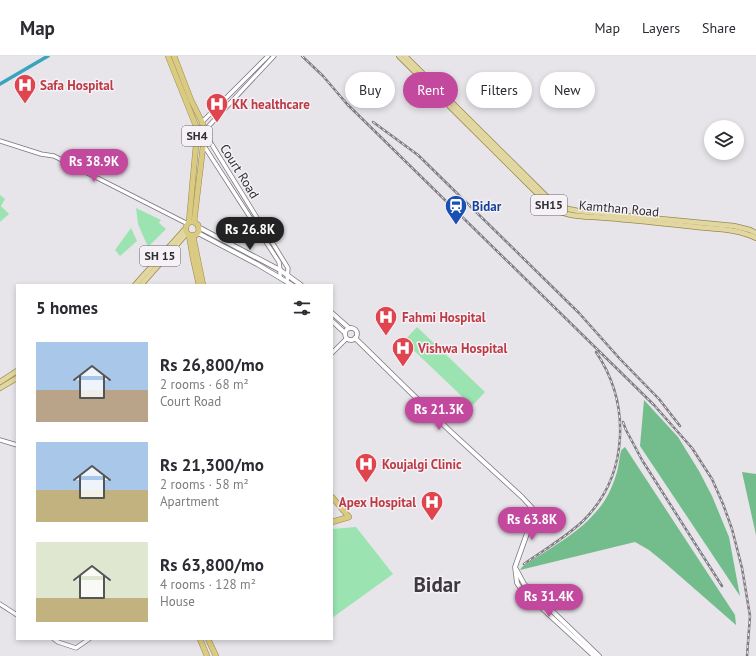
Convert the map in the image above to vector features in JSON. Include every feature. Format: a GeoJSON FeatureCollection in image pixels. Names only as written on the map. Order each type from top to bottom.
{"type":"FeatureCollection","features":[{"type":"Feature","properties":{"kind":"highway","name":"SH4"},"geometry":{"type":"LineString","coordinates":[[168,56],[196,126],[197,134],[192,229],[193,258],[199,284]]}},
{"type":"Feature","properties":{"kind":"highway","name":"SH4"},"geometry":{"type":"LineString","coordinates":[[174,56],[191,100],[202,122],[204,132],[192,229],[203,284]]}},
{"type":"Feature","properties":{"kind":"highway"},"geometry":{"type":"LineString","coordinates":[[333,498],[349,517],[333,522]]}},
{"type":"Feature","properties":{"kind":"highway"},"geometry":{"type":"LineString","coordinates":[[200,640],[207,656]]}},
{"type":"Feature","properties":{"kind":"highway"},"geometry":{"type":"LineString","coordinates":[[208,640],[216,656]]}},
{"type":"Feature","properties":{"kind":"main road","name":"Kamthan Road"},"geometry":{"type":"LineString","coordinates":[[399,56],[550,206],[559,212],[578,216],[653,220]]}},
{"type":"Feature","properties":{"kind":"main road","name":"Kamthan Road"},"geometry":{"type":"LineString","coordinates":[[405,56],[551,201],[559,207],[653,220],[702,225],[734,226],[756,233]]}},
{"type":"Feature","properties":{"kind":"main road","name":"Kamthan Road"},"geometry":{"type":"LineString","coordinates":[[702,225],[734,231],[756,238]]}},
{"type":"Feature","properties":{"kind":"main road"},"geometry":{"type":"LineString","coordinates":[[192,229],[280,270],[300,284]]}},
{"type":"Feature","properties":{"kind":"main road"},"geometry":{"type":"LineString","coordinates":[[192,229],[290,284]]}},
{"type":"Feature","properties":{"kind":"main road","name":"SH 15"},"geometry":{"type":"LineString","coordinates":[[136,284],[192,229]]}},
{"type":"Feature","properties":{"kind":"main road","name":"SH 15"},"geometry":{"type":"LineString","coordinates":[[142,284],[192,229]]}},
{"type":"Feature","properties":{"kind":"main road"},"geometry":{"type":"LineString","coordinates":[[333,314],[348,328],[355,330],[357,334],[355,338]]}},
{"type":"Feature","properties":{"kind":"main road"},"geometry":{"type":"LineString","coordinates":[[333,322],[344,332],[346,339],[351,340],[355,338]]}},
{"type":"Feature","properties":{"kind":"main road"},"geometry":{"type":"LineString","coordinates":[[344,332],[348,328]]}},
{"type":"Feature","properties":{"kind":"main road"},"geometry":{"type":"LineString","coordinates":[[355,338],[450,431],[522,497],[535,511],[515,567],[517,583],[594,656]]}},
{"type":"Feature","properties":{"kind":"main road"},"geometry":{"type":"LineString","coordinates":[[0,382],[16,372]]}},
{"type":"Feature","properties":{"kind":"main road"},"geometry":{"type":"LineString","coordinates":[[0,388],[16,379]]}},
{"type":"Feature","properties":{"kind":"main road"},"geometry":{"type":"LineString","coordinates":[[515,567],[524,584],[599,656]]}},
{"type":"Feature","properties":{"kind":"street"},"geometry":{"type":"LineString","coordinates":[[202,122],[268,56]]}},
{"type":"Feature","properties":{"kind":"street"},"geometry":{"type":"LineString","coordinates":[[204,132],[274,56]]}},
{"type":"Feature","properties":{"kind":"street","name":"Court Road"},"geometry":{"type":"LineString","coordinates":[[196,126],[204,132],[288,268],[287,282]]}},
{"type":"Feature","properties":{"kind":"street"},"geometry":{"type":"LineString","coordinates":[[197,134],[279,262],[280,277]]}},
{"type":"Feature","properties":{"kind":"street"},"geometry":{"type":"LineString","coordinates":[[0,141],[41,154],[54,156],[192,229]]}},
{"type":"Feature","properties":{"kind":"street"},"geometry":{"type":"LineString","coordinates":[[250,217],[255,215]]}},
{"type":"Feature","properties":{"kind":"street"},"geometry":{"type":"LineString","coordinates":[[333,352],[346,339]]}},
{"type":"Feature","properties":{"kind":"street"},"geometry":{"type":"LineString","coordinates":[[0,440],[16,445]]}},
{"type":"Feature","properties":{"kind":"street"},"geometry":{"type":"LineString","coordinates":[[0,604],[16,614]]}},
{"type":"Feature","properties":{"kind":"street"},"geometry":{"type":"LineString","coordinates":[[55,640],[76,648],[88,640]]}},
{"type":"Feature","properties":{"kind":"green space"},"geometry":{"type":"Polygon","coordinates":[[[0,195],[5,199],[1,206],[9,214],[0,222],[0,195]]]}},
{"type":"Feature","properties":{"kind":"green space"},"geometry":{"type":"Polygon","coordinates":[[[136,208],[161,220],[159,223],[166,229],[148,247],[138,224],[136,208]]]}},
{"type":"Feature","properties":{"kind":"green space"},"geometry":{"type":"Polygon","coordinates":[[[131,228],[137,241],[120,256],[115,250],[131,228]]]}},
{"type":"Feature","properties":{"kind":"green space"},"geometry":{"type":"Polygon","coordinates":[[[417,327],[485,392],[472,406],[404,341],[417,327]]]}},
{"type":"Feature","properties":{"kind":"green space"},"geometry":{"type":"Polygon","coordinates":[[[644,400],[678,437],[699,471],[712,496],[729,537],[740,596],[640,446],[644,400]]]}},
{"type":"Feature","properties":{"kind":"green space"},"geometry":{"type":"Polygon","coordinates":[[[625,447],[735,615],[736,625],[665,563],[649,550],[635,542],[520,570],[522,567],[567,538],[597,511],[610,490],[617,472],[621,451],[625,447]]]}},
{"type":"Feature","properties":{"kind":"green space"},"geometry":{"type":"Polygon","coordinates":[[[742,472],[756,474],[756,535],[742,472]]]}},
{"type":"Feature","properties":{"kind":"green space"},"geometry":{"type":"Polygon","coordinates":[[[356,527],[393,574],[333,617],[333,529],[356,527]]]}},
{"type":"Feature","properties":{"kind":"waterway"},"geometry":{"type":"LineString","coordinates":[[0,84],[48,56]]}},
{"type":"Feature","properties":{"kind":"railway"},"geometry":{"type":"LineString","coordinates":[[302,56],[323,76],[347,104],[654,405],[692,448],[712,479],[732,529],[742,568],[750,616],[747,656]]}},
{"type":"Feature","properties":{"kind":"railway"},"geometry":{"type":"LineString","coordinates":[[373,122],[418,155],[579,313],[620,359],[659,399],[680,426]]}},
{"type":"Feature","properties":{"kind":"railway"},"geometry":{"type":"LineString","coordinates":[[524,564],[562,538],[583,521],[598,503],[609,482],[617,461],[620,439],[619,416],[615,394],[607,372],[596,352]]}},
{"type":"Feature","properties":{"kind":"railway"},"geometry":{"type":"LineString","coordinates":[[623,422],[642,460],[722,586]]}},
{"type":"Feature","properties":{"kind":"place","name":"Safa Hospital"},"geometry":{"type":"Point","coordinates":[25,104]}},
{"type":"Feature","properties":{"kind":"place","name":"KK healthcare"},"geometry":{"type":"Point","coordinates":[217,124]}},
{"type":"Feature","properties":{"kind":"place","name":"Bidar"},"geometry":{"type":"Point","coordinates":[456,226]}},
{"type":"Feature","properties":{"kind":"place","name":"Fahmi Hospital"},"geometry":{"type":"Point","coordinates":[386,336]}},
{"type":"Feature","properties":{"kind":"place","name":"Vishwa Hospital"},"geometry":{"type":"Point","coordinates":[403,368]}},
{"type":"Feature","properties":{"kind":"place","name":"Koujalgi Clinic"},"geometry":{"type":"Point","coordinates":[366,484]}},
{"type":"Feature","properties":{"kind":"place","name":"Apex Hospital"},"geometry":{"type":"Point","coordinates":[432,522]}},
{"type":"Feature","properties":{"kind":"district","name":"Bidar"},"geometry":{"type":"Point","coordinates":[437,585]}}]}
